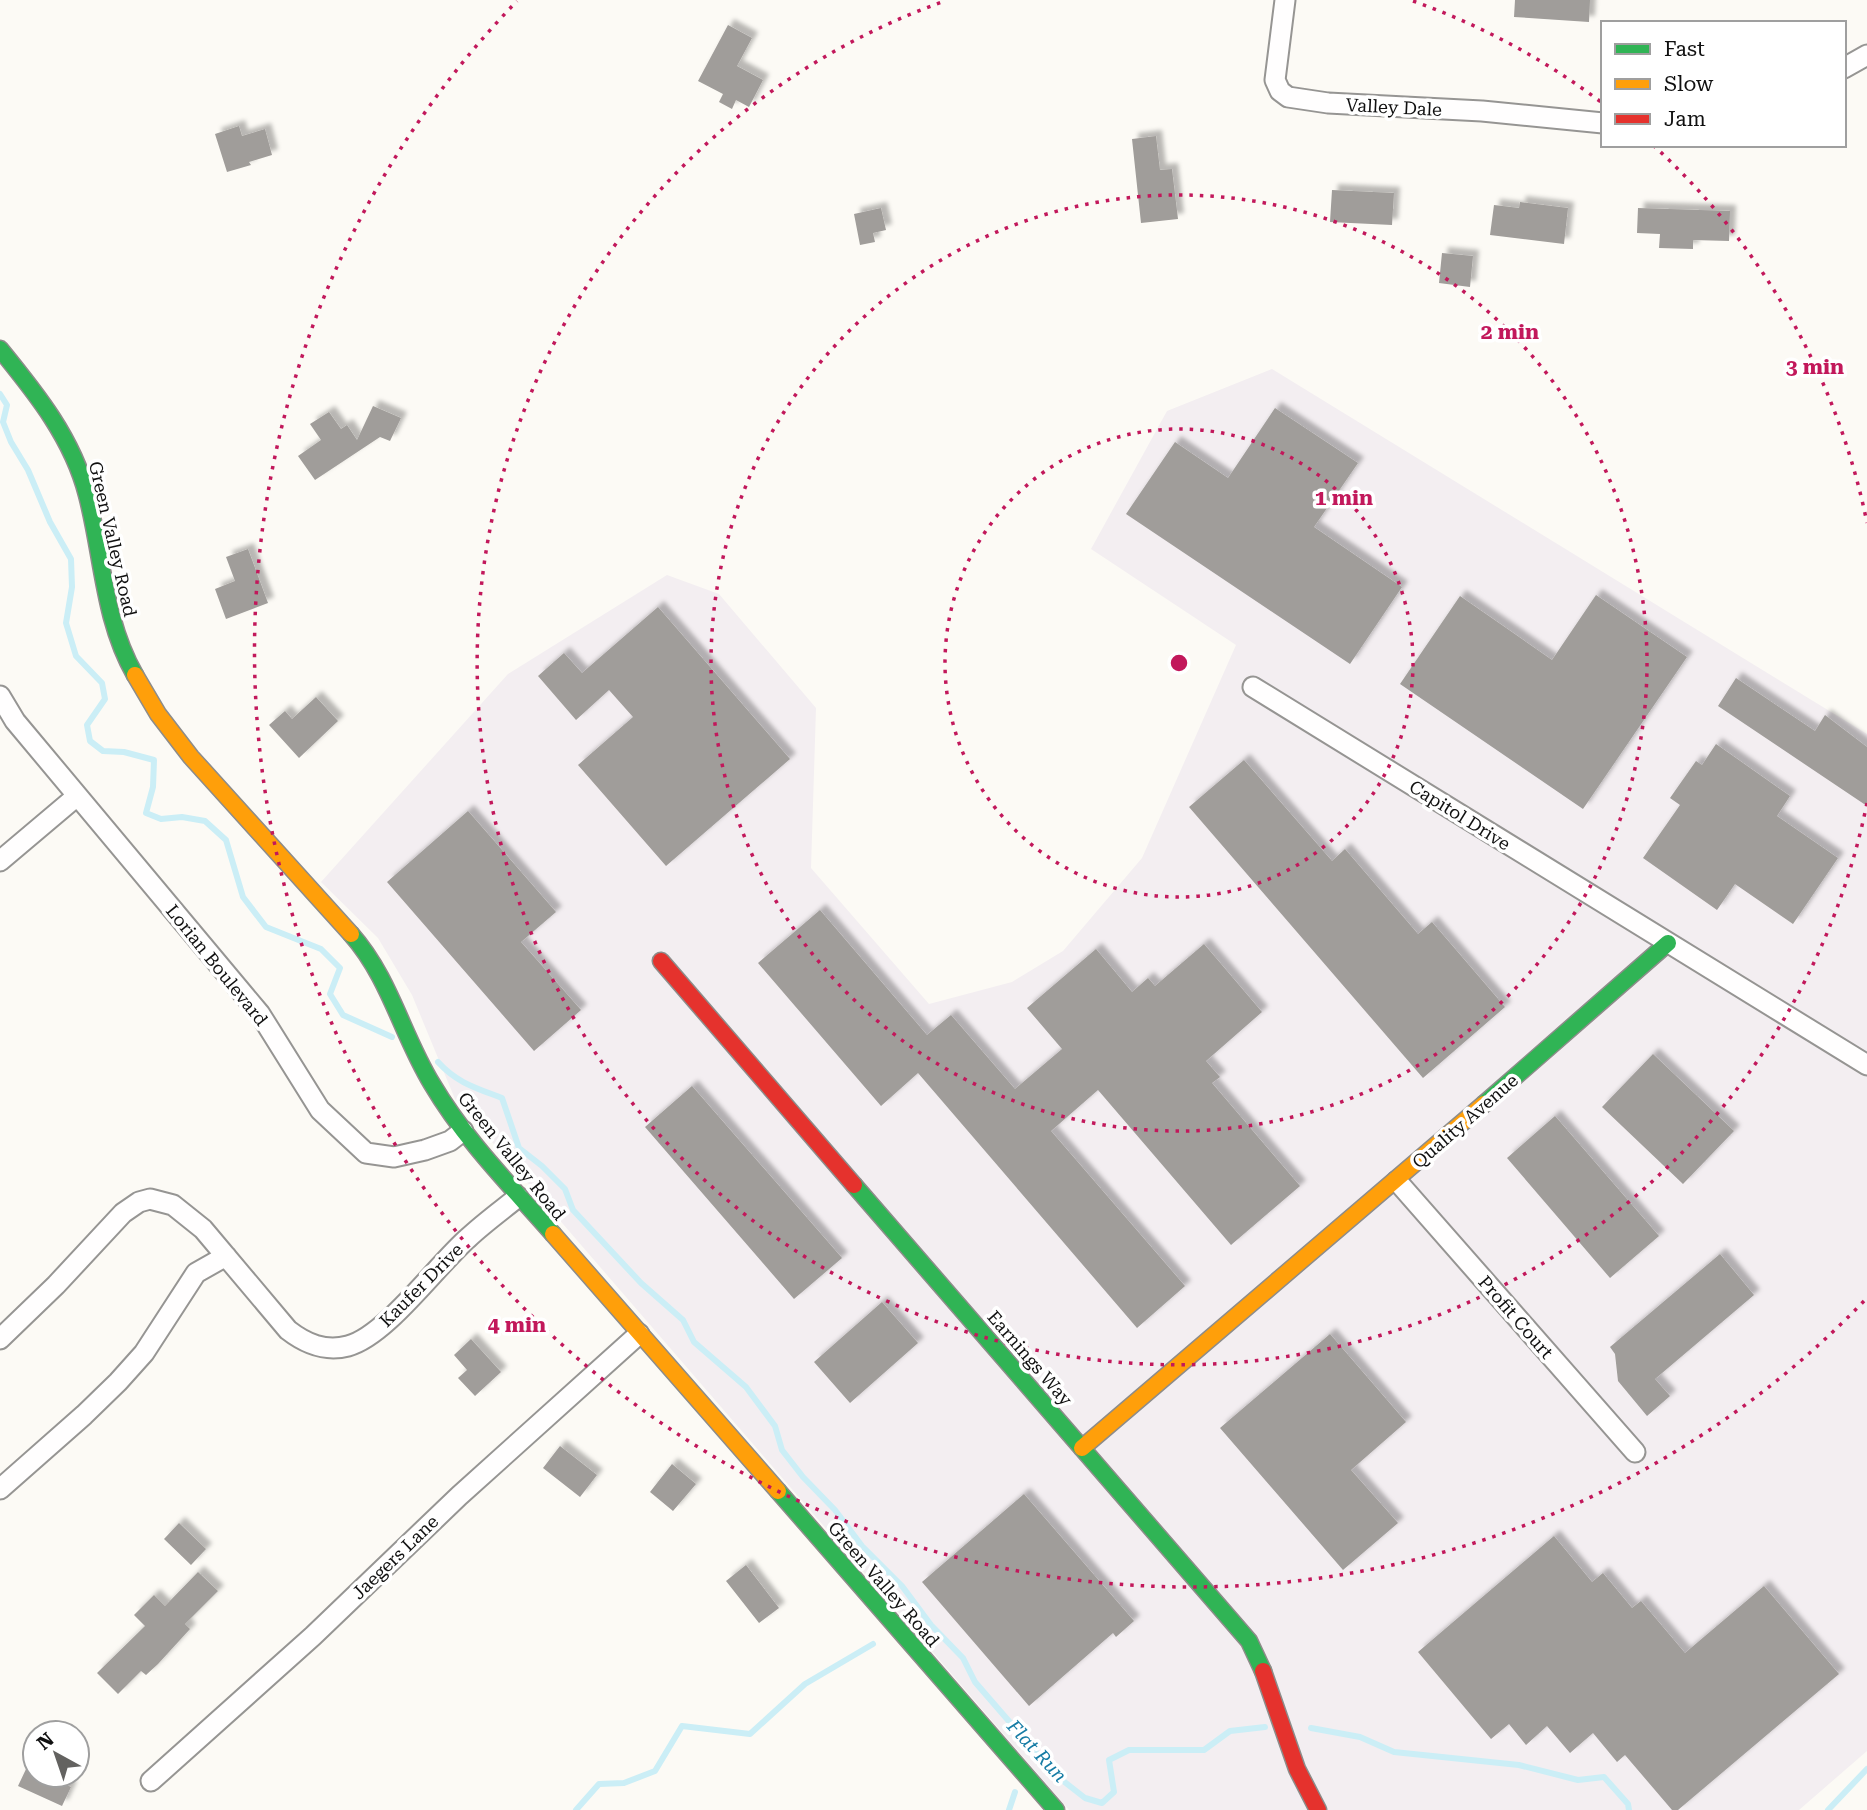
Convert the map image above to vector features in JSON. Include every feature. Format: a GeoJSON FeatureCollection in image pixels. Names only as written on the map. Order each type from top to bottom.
{"type":"FeatureCollection","features":[{"type":"Feature","properties":{"kind":"street","name":"Valley Dale"},"geometry":{"type":"LineString","coordinates":[[1285,0],[1275,80],[1280,91],[1288,97],[1328,103],[1482,111],[1601,123]]}},
{"type":"Feature","properties":{"kind":"street"},"geometry":{"type":"LineString","coordinates":[[1846,67],[1867,55]]}},
{"type":"Feature","properties":{"kind":"street","name":"Green Valley Road"},"geometry":{"type":"LineString","coordinates":[[0,349],[63,433],[78,463],[87,494],[105,599],[115,634],[147,697],[211,780],[345,926],[377,966],[390,989],[430,1081],[463,1131],[1056,1810]]}},
{"type":"Feature","properties":{"kind":"street","name":"Capitol Drive"},"geometry":{"type":"LineString","coordinates":[[1253,687],[1668,943]]}},
{"type":"Feature","properties":{"kind":"street","name":"Lorian Boulevard"},"geometry":{"type":"LineString","coordinates":[[0,696],[15,721],[260,1014],[320,1110],[366,1153],[394,1157],[404,1155],[450,1141],[463,1131]]}},
{"type":"Feature","properties":{"kind":"street"},"geometry":{"type":"LineString","coordinates":[[0,861],[77,796]]}},
{"type":"Feature","properties":{"kind":"street"},"geometry":{"type":"LineString","coordinates":[[1668,943],[1867,1065]]}},
{"type":"Feature","properties":{"kind":"street","name":"Quality Avenue"},"geometry":{"type":"LineString","coordinates":[[1082,1448],[1397,1181],[1668,943]]}},
{"type":"Feature","properties":{"kind":"street","name":"Earnings Way"},"geometry":{"type":"LineString","coordinates":[[661,961],[1249,1642],[1272,1689],[1296,1770],[1318,1810]]}},
{"type":"Feature","properties":{"kind":"street","name":"Profit Court"},"geometry":{"type":"LineString","coordinates":[[1397,1181],[1634,1452]]}},
{"type":"Feature","properties":{"kind":"street","name":"Kaufer Drive"},"geometry":{"type":"LineString","coordinates":[[0,1339],[56,1285],[123,1213],[139,1202],[150,1199],[173,1205],[203,1229],[288,1330],[301,1340],[332,1348],[349,1346],[364,1339],[390,1318],[468,1238],[518,1197]]}},
{"type":"Feature","properties":{"kind":"street"},"geometry":{"type":"LineString","coordinates":[[0,1489],[118,1382],[144,1353],[196,1273],[226,1256]]}},
{"type":"Feature","properties":{"kind":"street","name":"Jaegers Lane"},"geometry":{"type":"LineString","coordinates":[[151,1781],[313,1636],[459,1496],[639,1334]]}},
{"type":"Feature","properties":{"kind":"shaded area"},"geometry":{"type":"Polygon","coordinates":[[[1272,369],[1867,734],[1867,1751],[1799,1810],[1069,1810],[455,1099],[412,995],[378,938],[321,882],[508,674],[667,575],[719,594],[816,708],[811,868],[929,1004],[1012,982],[1063,951],[1142,858],[1236,645],[1091,549],[1167,411],[1272,369]]]}},
{"type":"Feature","properties":{"kind":"building"},"geometry":{"type":"Polygon","coordinates":[[[1515,0],[1590,0],[1589,22],[1514,17],[1515,0]]]}},
{"type":"Feature","properties":{"kind":"building"},"geometry":{"type":"Polygon","coordinates":[[[728,25],[752,38],[737,66],[763,80],[749,107],[736,100],[732,109],[719,102],[723,94],[698,81],[728,25]]]}},
{"type":"Feature","properties":{"kind":"building"},"geometry":{"type":"Polygon","coordinates":[[[239,126],[242,136],[265,129],[272,155],[227,172],[215,134],[239,126]]]}},
{"type":"Feature","properties":{"kind":"building"},"geometry":{"type":"Polygon","coordinates":[[[1156,136],[1160,170],[1172,169],[1178,219],[1141,223],[1132,139],[1156,136]]]}},
{"type":"Feature","properties":{"kind":"building"},"geometry":{"type":"Polygon","coordinates":[[[1332,190],[1394,193],[1392,225],[1330,222],[1332,190]]]}},
{"type":"Feature","properties":{"kind":"building"},"geometry":{"type":"Polygon","coordinates":[[[1520,202],[1568,208],[1564,244],[1490,235],[1494,205],[1519,208],[1520,202]]]}},
{"type":"Feature","properties":{"kind":"building"},"geometry":{"type":"Polygon","coordinates":[[[881,208],[886,230],[873,233],[875,242],[860,245],[854,214],[881,208]]]}},
{"type":"Feature","properties":{"kind":"building"},"geometry":{"type":"Polygon","coordinates":[[[1638,208],[1730,211],[1729,241],[1693,240],[1693,249],[1659,248],[1660,234],[1637,233],[1638,208]]]}},
{"type":"Feature","properties":{"kind":"building"},"geometry":{"type":"Polygon","coordinates":[[[1442,253],[1473,256],[1470,287],[1439,283],[1442,253]]]}},
{"type":"Feature","properties":{"kind":"building"},"geometry":{"type":"Polygon","coordinates":[[[373,406],[401,418],[390,441],[380,437],[315,480],[298,456],[321,440],[310,424],[329,412],[341,429],[347,425],[357,440],[373,406]]]}},
{"type":"Feature","properties":{"kind":"building"},"geometry":{"type":"Polygon","coordinates":[[[1275,408],[1358,463],[1314,527],[1402,587],[1350,664],[1126,514],[1175,442],[1228,478],[1275,408]]]}},
{"type":"Feature","properties":{"kind":"building"},"geometry":{"type":"Polygon","coordinates":[[[248,549],[268,603],[226,619],[215,589],[235,581],[226,557],[248,549]]]}},
{"type":"Feature","properties":{"kind":"building"},"geometry":{"type":"Polygon","coordinates":[[[1596,595],[1687,657],[1583,809],[1400,684],[1460,596],[1552,660],[1596,595]]]}},
{"type":"Feature","properties":{"kind":"building"},"geometry":{"type":"Polygon","coordinates":[[[658,607],[790,759],[666,866],[578,765],[633,717],[609,690],[576,720],[538,676],[564,653],[582,673],[658,607]]]}},
{"type":"Feature","properties":{"kind":"building"},"geometry":{"type":"Polygon","coordinates":[[[1736,678],[1815,731],[1825,715],[1867,747],[1867,806],[1718,706],[1736,678]]]}},
{"type":"Feature","properties":{"kind":"building"},"geometry":{"type":"Polygon","coordinates":[[[316,697],[338,721],[299,758],[269,725],[285,711],[292,719],[316,697]]]}},
{"type":"Feature","properties":{"kind":"building"},"geometry":{"type":"Polygon","coordinates":[[[1716,744],[1790,796],[1777,816],[1838,858],[1793,924],[1735,884],[1717,910],[1643,858],[1680,805],[1670,798],[1696,761],[1702,765],[1716,744]]]}},
{"type":"Feature","properties":{"kind":"building"},"geometry":{"type":"Polygon","coordinates":[[[1244,760],[1332,861],[1345,849],[1418,934],[1432,922],[1505,1007],[1423,1078],[1189,807],[1244,760]]]}},
{"type":"Feature","properties":{"kind":"building"},"geometry":{"type":"Polygon","coordinates":[[[468,811],[556,912],[521,942],[581,1010],[534,1051],[387,882],[468,811]]]}},
{"type":"Feature","properties":{"kind":"building"},"geometry":{"type":"Polygon","coordinates":[[[820,910],[927,1035],[951,1015],[1015,1089],[1062,1049],[1027,1008],[1096,949],[1132,992],[1148,978],[1155,986],[1204,944],[1262,1012],[1206,1061],[1220,1077],[1212,1083],[1300,1186],[1231,1245],[1098,1090],[1051,1131],[1185,1286],[1137,1328],[918,1073],[881,1106],[758,963],[820,910]]]}},
{"type":"Feature","properties":{"kind":"building"},"geometry":{"type":"Polygon","coordinates":[[[1653,1054],[1734,1131],[1683,1184],[1602,1107],[1653,1054]]]}},
{"type":"Feature","properties":{"kind":"building"},"geometry":{"type":"Polygon","coordinates":[[[692,1086],[842,1258],[794,1299],[645,1127],[692,1086]]]}},
{"type":"Feature","properties":{"kind":"building"},"geometry":{"type":"Polygon","coordinates":[[[1555,1116],[1659,1236],[1610,1278],[1507,1158],[1555,1116]]]}},
{"type":"Feature","properties":{"kind":"building"},"geometry":{"type":"Polygon","coordinates":[[[1720,1254],[1754,1295],[1655,1379],[1670,1396],[1647,1416],[1618,1381],[1615,1354],[1610,1347],[1720,1254]]]}},
{"type":"Feature","properties":{"kind":"building"},"geometry":{"type":"Polygon","coordinates":[[[882,1302],[918,1343],[850,1403],[814,1362],[882,1302]]]}},
{"type":"Feature","properties":{"kind":"building"},"geometry":{"type":"Polygon","coordinates":[[[1330,1334],[1406,1422],[1351,1470],[1398,1523],[1343,1570],[1220,1428],[1330,1334]]]}},
{"type":"Feature","properties":{"kind":"building"},"geometry":{"type":"Polygon","coordinates":[[[471,1339],[501,1372],[475,1396],[458,1378],[467,1370],[454,1355],[471,1339]]]}},
{"type":"Feature","properties":{"kind":"building"},"geometry":{"type":"Polygon","coordinates":[[[560,1446],[597,1475],[580,1497],[543,1468],[560,1446]]]}},
{"type":"Feature","properties":{"kind":"building"},"geometry":{"type":"Polygon","coordinates":[[[672,1464],[696,1484],[673,1511],[650,1492],[672,1464]]]}},
{"type":"Feature","properties":{"kind":"building"},"geometry":{"type":"Polygon","coordinates":[[[1024,1494],[1134,1621],[1116,1637],[1113,1633],[1029,1706],[922,1582],[1024,1494]]]}},
{"type":"Feature","properties":{"kind":"building"},"geometry":{"type":"Polygon","coordinates":[[[179,1523],[206,1549],[191,1565],[164,1539],[179,1523]]]}},
{"type":"Feature","properties":{"kind":"building"},"geometry":{"type":"Polygon","coordinates":[[[1554,1536],[1592,1582],[1603,1573],[1632,1608],[1641,1601],[1685,1653],[1764,1586],[1839,1674],[1678,1810],[1672,1810],[1625,1755],[1617,1762],[1593,1733],[1570,1753],[1547,1726],[1526,1745],[1509,1724],[1491,1739],[1418,1652],[1554,1536]]]}},
{"type":"Feature","properties":{"kind":"building"},"geometry":{"type":"Polygon","coordinates":[[[746,1565],[779,1608],[759,1623],[726,1581],[746,1565]]]}},
{"type":"Feature","properties":{"kind":"building"},"geometry":{"type":"Polygon","coordinates":[[[198,1572],[218,1591],[185,1624],[190,1629],[158,1664],[146,1675],[141,1671],[118,1694],[97,1673],[145,1626],[134,1615],[154,1595],[165,1606],[198,1572]]]}},
{"type":"Feature","properties":{"kind":"building"},"geometry":{"type":"Polygon","coordinates":[[[25,1789],[70,1789],[62,1806],[25,1789]]]}},
{"type":"Feature","properties":{"kind":"waterway"},"geometry":{"type":"LineString","coordinates":[[0,394],[7,405],[3,422],[11,442],[28,470],[50,522],[71,559],[72,587],[66,623],[76,656],[102,683],[105,699],[87,725],[90,741],[103,751],[124,752],[154,760],[153,787],[146,813],[161,819],[182,817],[205,821],[226,840],[243,897],[266,927],[321,949],[340,968],[330,994],[343,1015],[392,1037]]}},
{"type":"Feature","properties":{"kind":"waterway"},"geometry":{"type":"LineString","coordinates":[[438,1062],[460,1080],[502,1098],[519,1148],[565,1189],[573,1210],[641,1283],[683,1320],[694,1342],[746,1387],[775,1426],[782,1450],[803,1477],[835,1510],[862,1546],[902,1586],[931,1625],[963,1658],[975,1682],[1062,1780],[1085,1798],[1102,1803],[1114,1792],[1109,1760],[1129,1750],[1204,1750],[1230,1731],[1265,1727]]}},
{"type":"Feature","properties":{"kind":"waterway","name":"Flat Run"},"geometry":{"type":"LineString","coordinates":[[576,1810],[599,1784],[624,1783],[655,1771],[682,1726],[750,1734],[805,1684],[873,1644]]}},
{"type":"Feature","properties":{"kind":"waterway","name":"Flat Run"},"geometry":{"type":"LineString","coordinates":[[1311,1728],[1360,1737],[1394,1752],[1519,1765],[1578,1780],[1604,1777],[1628,1804],[1629,1810]]}},
{"type":"Feature","properties":{"kind":"waterway","name":"Flat Run"},"geometry":{"type":"LineString","coordinates":[[1828,1810],[1867,1769]]}},
{"type":"Feature","properties":{"kind":"waterway"},"geometry":{"type":"LineString","coordinates":[[1009,1810],[1015,1792]]}},
{"type":"Feature","properties":{"kind":"traffic: fast"},"geometry":{"type":"LineString","coordinates":[[0,349],[52,418],[81,474],[110,610],[124,654],[135,675]]}},
{"type":"Feature","properties":{"kind":"traffic: fast"},"geometry":{"type":"LineString","coordinates":[[351,934],[376,969],[422,1065],[445,1105],[489,1162],[553,1234]]}},
{"type":"Feature","properties":{"kind":"traffic: fast"},"geometry":{"type":"LineString","coordinates":[[1484,1104],[1668,943]]}},
{"type":"Feature","properties":{"kind":"traffic: fast"},"geometry":{"type":"LineString","coordinates":[[854,1185],[1249,1641],[1263,1671]]}},
{"type":"Feature","properties":{"kind":"traffic: fast"},"geometry":{"type":"LineString","coordinates":[[778,1491],[1056,1810]]}},
{"type":"Feature","properties":{"kind":"traffic: slow"},"geometry":{"type":"LineString","coordinates":[[135,675],[158,714],[191,757],[351,934]]}},
{"type":"Feature","properties":{"kind":"traffic: slow"},"geometry":{"type":"LineString","coordinates":[[1082,1448],[1484,1104]]}},
{"type":"Feature","properties":{"kind":"traffic: slow"},"geometry":{"type":"LineString","coordinates":[[553,1234],[778,1491]]}},
{"type":"Feature","properties":{"kind":"traffic: jam"},"geometry":{"type":"LineString","coordinates":[[661,961],[854,1185]]}},
{"type":"Feature","properties":{"kind":"traffic: jam"},"geometry":{"type":"LineString","coordinates":[[1263,1671],[1297,1769],[1318,1810]]}}]}
